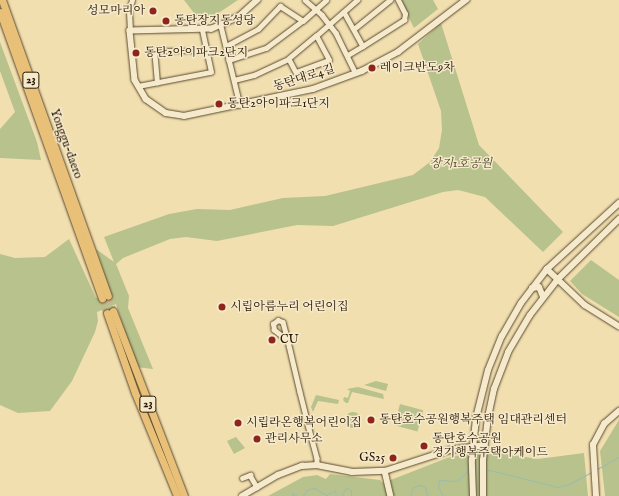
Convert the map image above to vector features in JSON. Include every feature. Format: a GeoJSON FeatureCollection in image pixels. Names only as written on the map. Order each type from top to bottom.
{"type":"FeatureCollection","features":[{"type":"Feature","properties":{"kind":"highway","name":"Yonggu-daero"},"geometry":{"type":"LineString","coordinates":[[2,0],[60,160],[61,175],[105,297]]}},
{"type":"Feature","properties":{"kind":"highway","name":"Yonggu-daero"},"geometry":{"type":"LineString","coordinates":[[0,12],[53,165],[61,175]]}},
{"type":"Feature","properties":{"kind":"highway","name":"23"},"geometry":{"type":"LineString","coordinates":[[177,496],[135,393],[110,312],[184,496]]}},
{"type":"Feature","properties":{"kind":"main road"},"geometry":{"type":"LineString","coordinates":[[473,496],[472,445],[478,404],[494,356],[513,316],[547,269],[619,203]]}},
{"type":"Feature","properties":{"kind":"main road"},"geometry":{"type":"LineString","coordinates":[[484,496],[482,460],[491,402],[500,371],[516,338],[543,297],[558,278],[619,220]]}},
{"type":"Feature","properties":{"kind":"main road"},"geometry":{"type":"LineString","coordinates":[[571,264],[565,260],[564,255],[576,241]]}},
{"type":"Feature","properties":{"kind":"main road"},"geometry":{"type":"LineString","coordinates":[[532,288],[539,286],[543,297]]}},
{"type":"Feature","properties":{"kind":"street"},"geometry":{"type":"LineString","coordinates":[[132,0],[129,10],[130,31],[202,30],[221,26],[243,14],[258,0]]}},
{"type":"Feature","properties":{"kind":"street"},"geometry":{"type":"LineString","coordinates":[[305,0],[330,24],[348,55],[354,72]]}},
{"type":"Feature","properties":{"kind":"street"},"geometry":{"type":"LineString","coordinates":[[229,60],[267,48],[303,21],[326,0]]}},
{"type":"Feature","properties":{"kind":"street"},"geometry":{"type":"LineString","coordinates":[[234,80],[254,75],[288,59],[357,0]]}},
{"type":"Feature","properties":{"kind":"street"},"geometry":{"type":"LineString","coordinates":[[355,28],[390,0]]}},
{"type":"Feature","properties":{"kind":"street"},"geometry":{"type":"LineString","coordinates":[[348,55],[404,20],[406,14],[398,0]]}},
{"type":"Feature","properties":{"kind":"street","name":"동탄대로4길"},"geometry":{"type":"LineString","coordinates":[[130,31],[138,86],[151,105],[176,115],[191,115],[300,93],[354,72],[398,52],[466,0]]}},
{"type":"Feature","properties":{"kind":"street"},"geometry":{"type":"LineString","coordinates":[[226,46],[258,29],[280,6],[303,21]]}},
{"type":"Feature","properties":{"kind":"street"},"geometry":{"type":"LineString","coordinates":[[344,12],[355,28],[363,46]]}},
{"type":"Feature","properties":{"kind":"street"},"geometry":{"type":"LineString","coordinates":[[221,26],[240,106]]}},
{"type":"Feature","properties":{"kind":"street"},"geometry":{"type":"LineString","coordinates":[[138,86],[210,72],[202,30]]}},
{"type":"Feature","properties":{"kind":"street"},"geometry":{"type":"LineString","coordinates":[[288,59],[296,72],[329,60],[316,36]]}},
{"type":"Feature","properties":{"kind":"street"},"geometry":{"type":"LineString","coordinates":[[157,83],[154,72],[154,51],[206,50]]}},
{"type":"Feature","properties":{"kind":"street"},"geometry":{"type":"LineString","coordinates":[[547,269],[585,305],[619,326]]}},
{"type":"Feature","properties":{"kind":"street"},"geometry":{"type":"LineString","coordinates":[[288,341],[317,465]]}},
{"type":"Feature","properties":{"kind":"street"},"geometry":{"type":"LineString","coordinates":[[596,496],[592,462],[593,444],[599,431],[619,412]]}},
{"type":"Feature","properties":{"kind":"street"},"geometry":{"type":"LineString","coordinates":[[242,496],[294,468],[317,465],[352,472],[385,471],[472,445],[484,444]]}},
{"type":"Feature","properties":{"kind":"street"},"geometry":{"type":"LineString","coordinates":[[385,471],[391,496]]}},
{"type":"Feature","properties":{"kind":"street"},"geometry":{"type":"LineString","coordinates":[[242,478],[250,476],[257,487]]}},
{"type":"Feature","properties":{"kind":"green space"},"geometry":{"type":"Polygon","coordinates":[[[184,0],[238,0],[211,18],[200,21],[184,0]]]}},
{"type":"Feature","properties":{"kind":"green space"},"geometry":{"type":"Polygon","coordinates":[[[400,0],[433,0],[438,9],[414,28],[400,0]]]}},
{"type":"Feature","properties":{"kind":"green space","name":"장지1호공원"},"geometry":{"type":"Polygon","coordinates":[[[441,23],[479,145],[563,232],[543,252],[485,197],[458,190],[443,192],[333,226],[297,225],[217,241],[186,237],[170,239],[123,258],[116,264],[129,296],[128,308],[153,369],[136,367],[116,304],[97,312],[98,321],[95,332],[72,381],[50,411],[18,413],[0,405],[0,254],[15,258],[45,257],[69,239],[96,298],[111,294],[96,249],[114,262],[104,237],[169,214],[197,209],[230,210],[283,198],[325,196],[413,175],[430,162],[439,148],[442,130],[441,111],[418,44],[441,23]]]}},
{"type":"Feature","properties":{"kind":"green space"},"geometry":{"type":"Polygon","coordinates":[[[0,42],[37,142],[41,160],[0,158],[0,129],[15,112],[0,71],[0,42]]]}},
{"type":"Feature","properties":{"kind":"green space"},"geometry":{"type":"Polygon","coordinates":[[[591,260],[619,280],[619,317],[582,294],[570,281],[591,260]]]}},
{"type":"Feature","properties":{"kind":"green space"},"geometry":{"type":"Polygon","coordinates":[[[376,381],[388,384],[386,391],[364,385],[376,381]]]}},
{"type":"Feature","properties":{"kind":"green space"},"geometry":{"type":"Polygon","coordinates":[[[358,387],[383,394],[384,399],[352,392],[348,403],[346,403],[343,400],[344,397],[348,398],[350,391],[347,389],[358,387]]]}},
{"type":"Feature","properties":{"kind":"green space"},"geometry":{"type":"Polygon","coordinates":[[[316,395],[339,400],[338,404],[318,401],[313,412],[311,407],[316,395]]]}},
{"type":"Feature","properties":{"kind":"green space"},"geometry":{"type":"Polygon","coordinates":[[[400,404],[423,410],[417,431],[394,425],[400,404]]]}},
{"type":"Feature","properties":{"kind":"green space"},"geometry":{"type":"Polygon","coordinates":[[[350,412],[356,412],[361,417],[359,426],[356,428],[350,428],[345,423],[345,417],[350,412]]]}},
{"type":"Feature","properties":{"kind":"green space"},"geometry":{"type":"Polygon","coordinates":[[[619,420],[619,496],[605,496],[600,451],[619,420]]]}},
{"type":"Feature","properties":{"kind":"green space"},"geometry":{"type":"Polygon","coordinates":[[[236,437],[245,448],[234,454],[227,441],[236,437]]]}},
{"type":"Feature","properties":{"kind":"green space"},"geometry":{"type":"Polygon","coordinates":[[[493,452],[538,459],[584,453],[588,496],[268,496],[303,477],[317,475],[326,479],[330,474],[380,480],[383,483],[447,458],[465,454],[493,452]]]}},
{"type":"Feature","properties":{"kind":"waterway"},"geometry":{"type":"LineString","coordinates":[[597,469],[619,457]]}},
{"type":"Feature","properties":{"kind":"waterway"},"geometry":{"type":"LineString","coordinates":[[443,496],[438,486],[439,480],[457,481],[470,469]]}},
{"type":"Feature","properties":{"kind":"waterway"},"geometry":{"type":"LineString","coordinates":[[485,469],[558,487],[569,484],[592,472]]}},
{"type":"Feature","properties":{"kind":"waterway"},"geometry":{"type":"LineString","coordinates":[[410,496],[413,487],[420,485],[425,487],[427,496]]}},
{"type":"Feature","properties":{"kind":"waterway"},"geometry":{"type":"LineString","coordinates":[[303,496],[307,490],[314,488],[326,495],[335,490],[336,496]]}},
{"type":"Feature","properties":{"kind":"waterway"},"geometry":{"type":"LineString","coordinates":[[341,496],[346,488],[351,490],[351,496]]}},
{"type":"Feature","properties":{"kind":"waterway"},"geometry":{"type":"LineString","coordinates":[[292,496],[292,493],[297,496]]}},
{"type":"Feature","properties":{"kind":"tunnel"},"geometry":{"type":"LineString","coordinates":[[108,296],[113,311]]}},
{"type":"Feature","properties":{"kind":"tunnel"},"geometry":{"type":"LineString","coordinates":[[102,298],[107,313]]}},
{"type":"Feature","properties":{"kind":"place","name":"성모마리아"},"geometry":{"type":"Point","coordinates":[153,11]}},
{"type":"Feature","properties":{"kind":"place","name":"동탄장지동성당"},"geometry":{"type":"Point","coordinates":[166,21]}},
{"type":"Feature","properties":{"kind":"place","name":"동탄2아이파크2단지"},"geometry":{"type":"Point","coordinates":[136,53]}},
{"type":"Feature","properties":{"kind":"place","name":"레이크반도9차"},"geometry":{"type":"Point","coordinates":[372,68]}},
{"type":"Feature","properties":{"kind":"place","name":"동탄2아이파크1단지"},"geometry":{"type":"Point","coordinates":[219,104]}},
{"type":"Feature","properties":{"kind":"place","name":"시립아름누리 어린이집"},"geometry":{"type":"Point","coordinates":[222,307]}},
{"type":"Feature","properties":{"kind":"place","name":"CU"},"geometry":{"type":"Point","coordinates":[272,340]}},
{"type":"Feature","properties":{"kind":"place","name":"동탄호수공원행복주택 임대관리센터"},"geometry":{"type":"Point","coordinates":[371,420]}},
{"type":"Feature","properties":{"kind":"place","name":"시립라온행복어린이집"},"geometry":{"type":"Point","coordinates":[238,423]}},
{"type":"Feature","properties":{"kind":"place","name":"관리사무소"},"geometry":{"type":"Point","coordinates":[257,439]}},
{"type":"Feature","properties":{"kind":"place","name":"동탄호수공원 경기행복주택아케이드"},"geometry":{"type":"Point","coordinates":[424,446]}},
{"type":"Feature","properties":{"kind":"place","name":"GS25"},"geometry":{"type":"Point","coordinates":[393,458]}}]}
